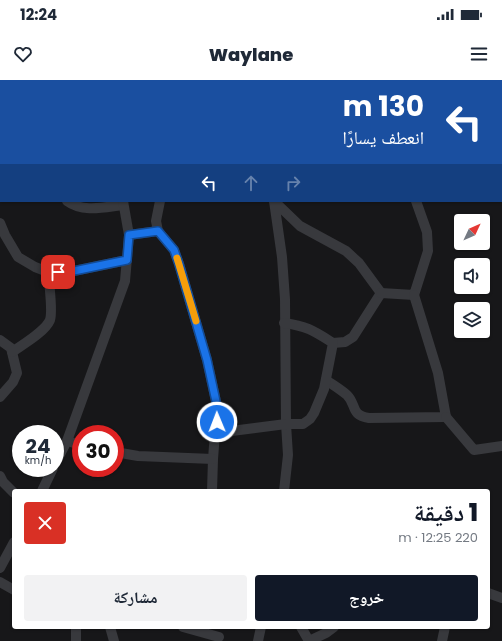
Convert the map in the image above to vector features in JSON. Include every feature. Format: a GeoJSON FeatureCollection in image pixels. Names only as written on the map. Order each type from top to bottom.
{"type":"FeatureCollection","features":[{"type":"Feature","properties":{"kind":"street"},"geometry":{"type":"LineString","coordinates":[[64,446],[125,281],[129,235],[123,203],[90,209],[72,205],[68,202]]}},
{"type":"Feature","properties":{"kind":"street"},"geometry":{"type":"LineString","coordinates":[[160,202],[156,221],[158,231],[174,250],[179,264],[205,353],[217,406],[212,489]]}},
{"type":"Feature","properties":{"kind":"street"},"geometry":{"type":"LineString","coordinates":[[274,202],[282,256],[285,299],[284,323],[288,455],[284,489]]}},
{"type":"Feature","properties":{"kind":"street"},"geometry":{"type":"LineString","coordinates":[[275,202],[300,226],[346,251],[359,263],[381,293]]}},
{"type":"Feature","properties":{"kind":"street"},"geometry":{"type":"LineString","coordinates":[[416,202],[427,232],[428,251],[414,295],[438,373],[446,417],[474,450],[502,446]]}},
{"type":"Feature","properties":{"kind":"street"},"geometry":{"type":"LineString","coordinates":[[0,224],[18,257],[35,267],[48,272],[69,272],[127,260]]}},
{"type":"Feature","properties":{"kind":"street"},"geometry":{"type":"LineString","coordinates":[[129,235],[158,231]]}},
{"type":"Feature","properties":{"kind":"street"},"geometry":{"type":"LineString","coordinates":[[12,352],[40,332],[50,320],[51,310],[48,272]]}},
{"type":"Feature","properties":{"kind":"street"},"geometry":{"type":"LineString","coordinates":[[381,293],[414,295]]}},
{"type":"Feature","properties":{"kind":"street"},"geometry":{"type":"LineString","coordinates":[[284,323],[302,326],[315,331],[333,343],[345,342],[353,337],[381,293]]}},
{"type":"Feature","properties":{"kind":"street"},"geometry":{"type":"LineString","coordinates":[[0,340],[10,348],[17,373],[14,382],[0,397]]}},
{"type":"Feature","properties":{"kind":"street"},"geometry":{"type":"LineString","coordinates":[[216,433],[286,424],[303,424],[310,419],[324,389],[333,343]]}},
{"type":"Feature","properties":{"kind":"street"},"geometry":{"type":"LineString","coordinates":[[326,380],[348,396],[355,411],[358,415],[363,417],[446,417]]}},
{"type":"Feature","properties":{"kind":"street"},"geometry":{"type":"LineString","coordinates":[[67,440],[72,442]]}},
{"type":"Feature","properties":{"kind":"street"},"geometry":{"type":"LineString","coordinates":[[124,454],[138,456],[213,459]]}},
{"type":"Feature","properties":{"kind":"street"},"geometry":{"type":"LineString","coordinates":[[0,476],[3,482],[12,491]]}},
{"type":"Feature","properties":{"kind":"street"},"geometry":{"type":"LineString","coordinates":[[43,489],[49,477]]}},
{"type":"Feature","properties":{"kind":"street"},"geometry":{"type":"LineString","coordinates":[[0,568],[12,546]]}},
{"type":"Feature","properties":{"kind":"street"},"geometry":{"type":"LineString","coordinates":[[0,582],[12,589]]}},
{"type":"Feature","properties":{"kind":"street"},"geometry":{"type":"LineString","coordinates":[[490,594],[502,598]]}},
{"type":"Feature","properties":{"kind":"street"},"geometry":{"type":"LineString","coordinates":[[76,629],[76,641]]}},
{"type":"Feature","properties":{"kind":"street"},"geometry":{"type":"LineString","coordinates":[[111,629],[114,641]]}},
{"type":"Feature","properties":{"kind":"street"},"geometry":{"type":"LineString","coordinates":[[194,629],[219,635]]}},
{"type":"Feature","properties":{"kind":"street"},"geometry":{"type":"LineString","coordinates":[[258,641],[261,629]]}},
{"type":"Feature","properties":{"kind":"street"},"geometry":{"type":"LineString","coordinates":[[302,629],[309,641],[331,629]]}},
{"type":"Feature","properties":{"kind":"street"},"geometry":{"type":"LineString","coordinates":[[442,641],[445,629]]}},
{"type":"Feature","properties":{"kind":"slow traffic"},"geometry":{"type":"LineString","coordinates":[[177,258],[196,321]]}},
{"type":"Feature","properties":{"kind":"route"},"geometry":{"type":"LineString","coordinates":[[58,272],[69,272],[127,260],[129,235],[158,231],[174,250],[179,264],[207,360],[217,406],[217,422]]}}]}
